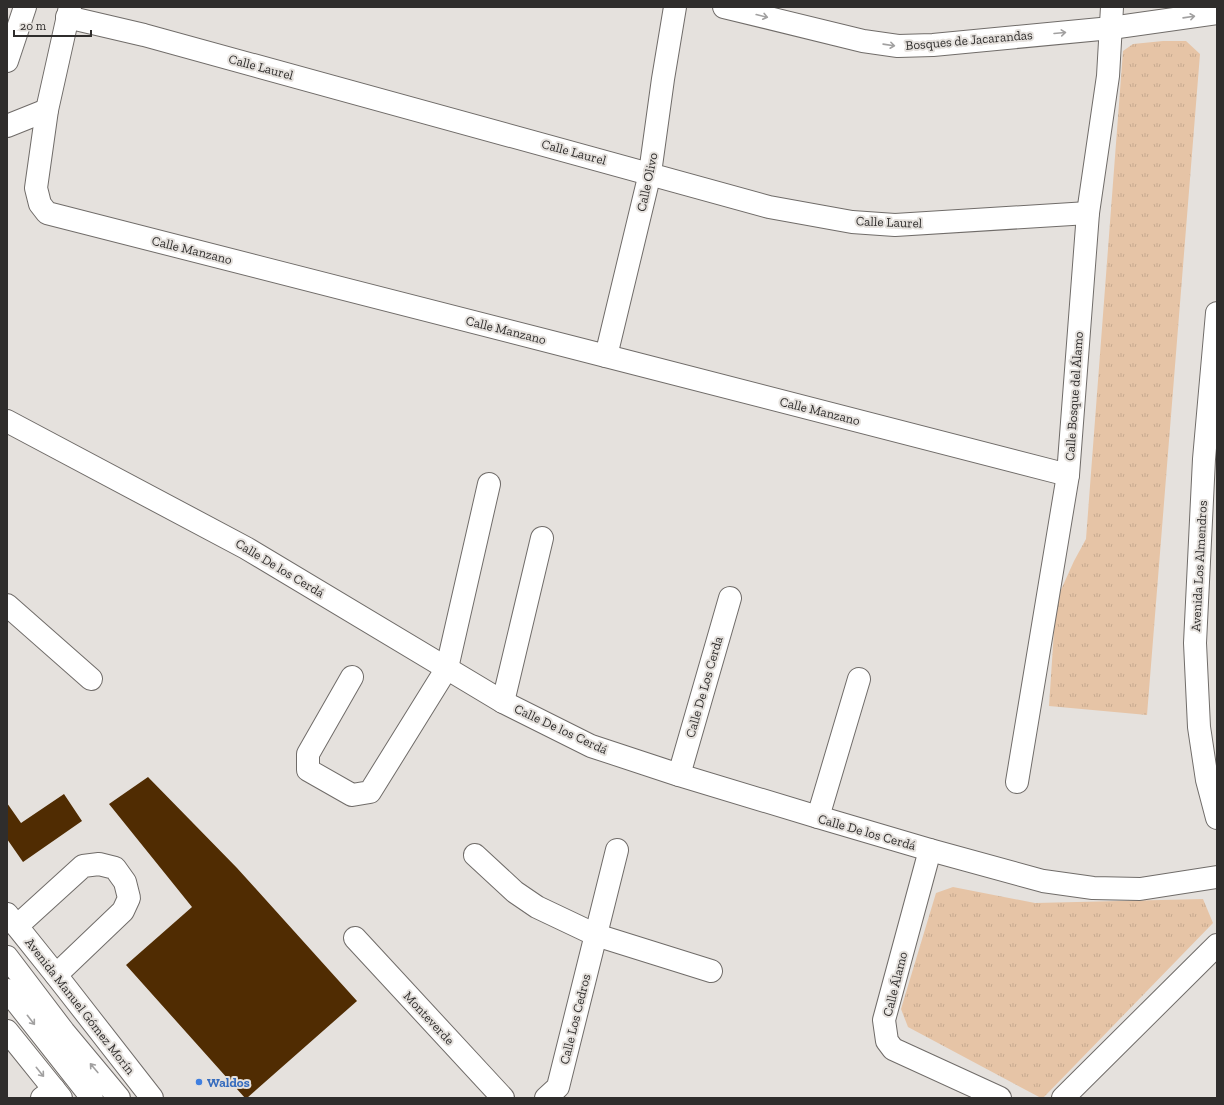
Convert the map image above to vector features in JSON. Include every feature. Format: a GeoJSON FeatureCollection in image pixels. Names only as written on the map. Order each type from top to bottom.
{"type":"FeatureCollection","features":[{"type":"Feature","properties":{"kind":"street"},"geometry":{"type":"LineString","coordinates":[[7,61],[25,7]]}},
{"type":"Feature","properties":{"kind":"street","name":"Calle Olivo"},"geometry":{"type":"LineString","coordinates":[[606,356],[650,173],[675,7]]}},
{"type":"Feature","properties":{"kind":"street","name":"Bosques de Jacarandas"},"geometry":{"type":"LineString","coordinates":[[724,7],[863,41],[898,46],[933,45],[1112,17],[1217,13]]}},
{"type":"Feature","properties":{"kind":"street","name":"Calle Laurel"},"geometry":{"type":"LineString","coordinates":[[69,12],[144,35],[769,206],[852,222],[902,224],[1088,213]]}},
{"type":"Feature","properties":{"kind":"street","name":"Calle Manzano"},"geometry":{"type":"LineString","coordinates":[[69,12],[46,110],[36,188],[40,204],[47,213],[1068,475]]}},
{"type":"Feature","properties":{"kind":"street","name":"Calle Bosque del Álamo"},"geometry":{"type":"LineString","coordinates":[[1017,782],[1068,475],[1088,213],[1108,76],[1112,17]]}},
{"type":"Feature","properties":{"kind":"street"},"geometry":{"type":"LineString","coordinates":[[7,126],[46,110]]}},
{"type":"Feature","properties":{"kind":"street","name":"Avenida Los Almendros"},"geometry":{"type":"LineString","coordinates":[[1217,313],[1204,460],[1195,643],[1199,727],[1207,780],[1217,818]]}},
{"type":"Feature","properties":{"kind":"street","name":"Calle De los Cerdá"},"geometry":{"type":"LineString","coordinates":[[7,421],[246,548],[503,702],[591,746],[679,776],[930,850],[1043,881],[1093,888],[1140,889],[1217,877]]}},
{"type":"Feature","properties":{"kind":"street"},"geometry":{"type":"LineString","coordinates":[[352,677],[308,754],[308,770],[352,795],[370,792],[447,668],[489,484]]}},
{"type":"Feature","properties":{"kind":"street"},"geometry":{"type":"LineString","coordinates":[[503,702],[542,538]]}},
{"type":"Feature","properties":{"kind":"street","name":"Calle De Los Cerda"},"geometry":{"type":"LineString","coordinates":[[679,776],[730,598]]}},
{"type":"Feature","properties":{"kind":"street"},"geometry":{"type":"LineString","coordinates":[[7,605],[91,679]]}},
{"type":"Feature","properties":{"kind":"street"},"geometry":{"type":"LineString","coordinates":[[818,817],[859,679]]}},
{"type":"Feature","properties":{"kind":"street","name":"Calle Los Cedros"},"geometry":{"type":"LineString","coordinates":[[557,1094],[617,850]]}},
{"type":"Feature","properties":{"kind":"street","name":"Calle Álamo"},"geometry":{"type":"LineString","coordinates":[[930,850],[884,1020],[887,1041],[893,1049],[1000,1098]]}},
{"type":"Feature","properties":{"kind":"street"},"geometry":{"type":"LineString","coordinates":[[475,855],[515,892],[537,907],[596,935],[711,970]]}},
{"type":"Feature","properties":{"kind":"street"},"geometry":{"type":"LineString","coordinates":[[12,920],[83,866],[99,864],[115,868],[125,882],[129,898],[123,910],[56,975]]}},
{"type":"Feature","properties":{"kind":"street","name":"Avenida Manuel Gómez Morín"},"geometry":{"type":"LineString","coordinates":[[12,920],[152,1098]]}},
{"type":"Feature","properties":{"kind":"street","name":"Monteverde"},"geometry":{"type":"LineString","coordinates":[[355,938],[503,1098]]}},
{"type":"Feature","properties":{"kind":"street"},"geometry":{"type":"LineString","coordinates":[[1063,1098],[1217,945]]}},
{"type":"Feature","properties":{"kind":"street"},"geometry":{"type":"LineString","coordinates":[[7,957],[64,1032],[119,1098]]}},
{"type":"Feature","properties":{"kind":"street"},"geometry":{"type":"LineString","coordinates":[[7,990],[92,1098]]}},
{"type":"Feature","properties":{"kind":"street"},"geometry":{"type":"LineString","coordinates":[[7,1031],[52,1095]]}},
{"type":"Feature","properties":{"kind":"green space"},"geometry":{"type":"Polygon","coordinates":[[[1163,41],[1186,41],[1200,54],[1147,715],[1049,706],[1056,601],[1074,561],[1086,539],[1123,51],[1133,44],[1163,41]]]}},
{"type":"Feature","properties":{"kind":"green space"},"geometry":{"type":"Polygon","coordinates":[[[953,887],[1035,903],[1203,899],[1213,923],[1043,1098],[1041,1098],[908,1027],[901,1009],[936,893],[953,887]]]}},
{"type":"Feature","properties":{"kind":"building"},"geometry":{"type":"Polygon","coordinates":[[[148,777],[237,868],[357,1001],[247,1098],[245,1098],[126,965],[192,907],[109,804],[148,777]]]}},
{"type":"Feature","properties":{"kind":"building"},"geometry":{"type":"Polygon","coordinates":[[[64,794],[82,821],[23,862],[7,839],[7,803],[21,823],[64,794]]]}},
{"type":"Feature","properties":{"kind":"place","name":"Waldos"},"geometry":{"type":"Point","coordinates":[199,1082]}}]}
